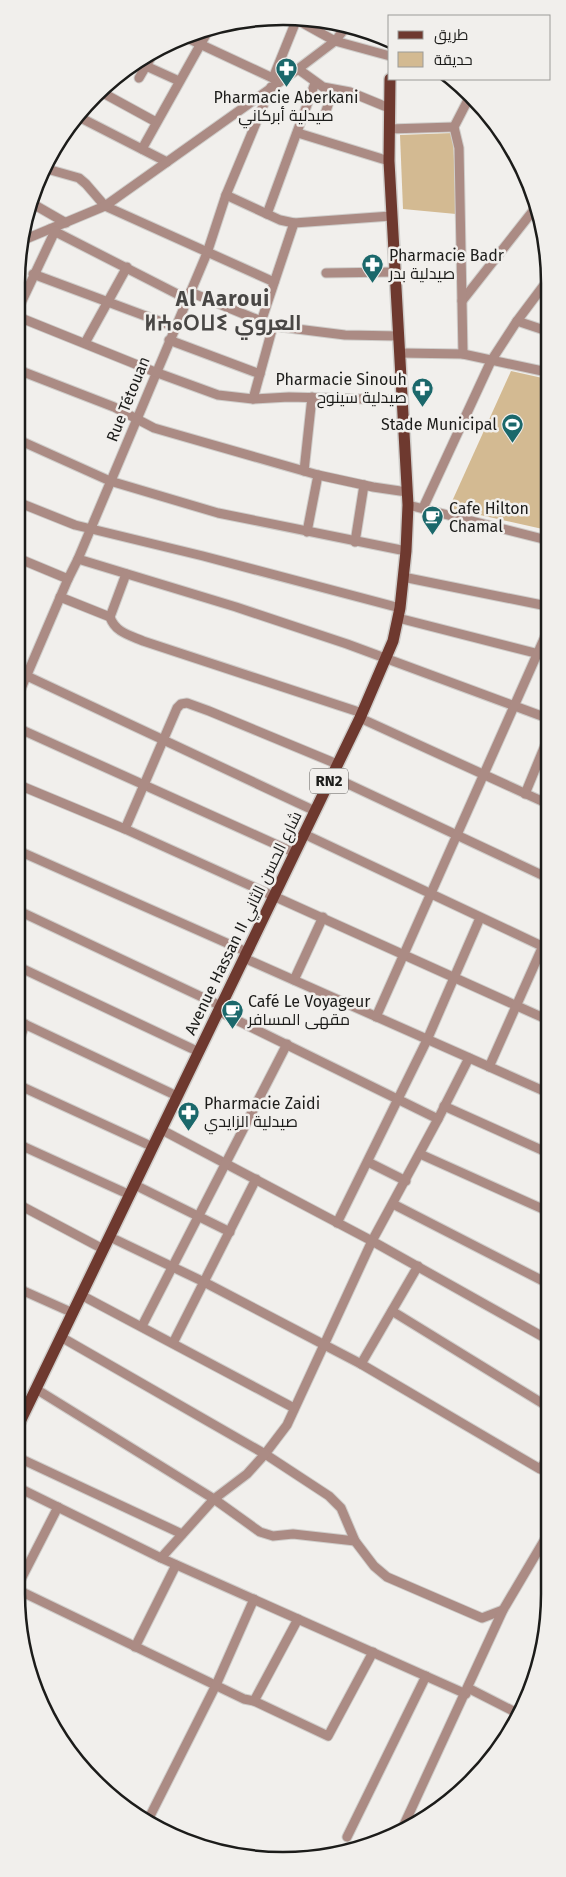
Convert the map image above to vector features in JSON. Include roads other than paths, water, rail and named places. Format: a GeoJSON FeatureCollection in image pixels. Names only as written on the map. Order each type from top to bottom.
{"type":"FeatureCollection","features":[{"type":"Feature","properties":{"kind":"main road","name":"Avenue Hassan II شارع الحسن الثاني"},"geometry":{"type":"LineString","coordinates":[[25,1411],[162,1130],[387,659],[399,613],[406,551],[408,505],[391,216],[389,161],[390,80]]}},
{"type":"Feature","properties":{"kind":"street"},"geometry":{"type":"LineString","coordinates":[[295,26],[274,82],[226,195],[266,214],[294,223],[391,216]]}},
{"type":"Feature","properties":{"kind":"street"},"geometry":{"type":"LineString","coordinates":[[307,26],[335,41],[388,55]]}},
{"type":"Feature","properties":{"kind":"street"},"geometry":{"type":"LineString","coordinates":[[29,237],[52,230],[105,206],[274,82],[298,69],[335,41],[342,32]]}},
{"type":"Feature","properties":{"kind":"street"},"geometry":{"type":"LineString","coordinates":[[142,149],[204,38]]}},
{"type":"Feature","properties":{"kind":"street"},"geometry":{"type":"LineString","coordinates":[[194,41],[274,82]]}},
{"type":"Feature","properties":{"kind":"street"},"geometry":{"type":"LineString","coordinates":[[139,78],[146,66],[179,81]]}},
{"type":"Feature","properties":{"kind":"street"},"geometry":{"type":"LineString","coordinates":[[298,69],[315,83],[333,90],[350,92],[389,108]]}},
{"type":"Feature","properties":{"kind":"street"},"geometry":{"type":"LineString","coordinates":[[266,214],[298,133],[315,83]]}},
{"type":"Feature","properties":{"kind":"street"},"geometry":{"type":"LineString","coordinates":[[325,114],[333,90]]}},
{"type":"Feature","properties":{"kind":"street"},"geometry":{"type":"LineString","coordinates":[[106,96],[156,122]]}},
{"type":"Feature","properties":{"kind":"street"},"geometry":{"type":"LineString","coordinates":[[463,354],[459,148],[454,127],[467,103]]}},
{"type":"Feature","properties":{"kind":"street"},"geometry":{"type":"LineString","coordinates":[[84,119],[167,162]]}},
{"type":"Feature","properties":{"kind":"street"},"geometry":{"type":"LineString","coordinates":[[389,128],[454,127]]}},
{"type":"Feature","properties":{"kind":"street"},"geometry":{"type":"LineString","coordinates":[[298,133],[389,161]]}},
{"type":"Feature","properties":{"kind":"street"},"geometry":{"type":"LineString","coordinates":[[51,170],[78,178],[86,184],[105,206],[274,282]]}},
{"type":"Feature","properties":{"kind":"street","name":"Rue Tétouan"},"geometry":{"type":"LineString","coordinates":[[25,680],[60,597],[92,529],[155,372],[207,253],[226,195]]}},
{"type":"Feature","properties":{"kind":"street"},"geometry":{"type":"LineString","coordinates":[[37,207],[66,223]]}},
{"type":"Feature","properties":{"kind":"street"},"geometry":{"type":"LineString","coordinates":[[462,301],[531,213]]}},
{"type":"Feature","properties":{"kind":"street"},"geometry":{"type":"LineString","coordinates":[[261,322],[294,223]]}},
{"type":"Feature","properties":{"kind":"street"},"geometry":{"type":"LineString","coordinates":[[52,230],[188,296],[273,326],[345,335],[399,336]]}},
{"type":"Feature","properties":{"kind":"street"},"geometry":{"type":"LineString","coordinates":[[25,293],[52,230]]}},
{"type":"Feature","properties":{"kind":"street"},"geometry":{"type":"LineString","coordinates":[[85,343],[127,267]]}},
{"type":"Feature","properties":{"kind":"street"},"geometry":{"type":"LineString","coordinates":[[326,274],[394,272]]}},
{"type":"Feature","properties":{"kind":"street"},"geometry":{"type":"LineString","coordinates":[[33,274],[174,327]]}},
{"type":"Feature","properties":{"kind":"street"},"geometry":{"type":"LineString","coordinates":[[423,508],[491,361],[517,321],[541,290]]}},
{"type":"Feature","properties":{"kind":"street"},"geometry":{"type":"LineString","coordinates":[[25,320],[155,372],[218,395],[253,399],[312,397],[403,400]]}},
{"type":"Feature","properties":{"kind":"street"},"geometry":{"type":"LineString","coordinates":[[517,321],[541,329]]}},
{"type":"Feature","properties":{"kind":"street"},"geometry":{"type":"LineString","coordinates":[[253,399],[273,326]]}},
{"type":"Feature","properties":{"kind":"street"},"geometry":{"type":"LineString","coordinates":[[169,340],[260,374]]}},
{"type":"Feature","properties":{"kind":"street"},"geometry":{"type":"LineString","coordinates":[[400,353],[463,354],[541,371]]}},
{"type":"Feature","properties":{"kind":"street"},"geometry":{"type":"LineString","coordinates":[[25,373],[114,407],[154,428],[304,471],[364,485],[407,492]]}},
{"type":"Feature","properties":{"kind":"street"},"geometry":{"type":"LineString","coordinates":[[304,471],[312,397]]}},
{"type":"Feature","properties":{"kind":"street"},"geometry":{"type":"LineString","coordinates":[[25,443],[110,481],[218,513],[406,551]]}},
{"type":"Feature","properties":{"kind":"street"},"geometry":{"type":"LineString","coordinates":[[307,532],[318,474]]}},
{"type":"Feature","properties":{"kind":"street"},"geometry":{"type":"LineString","coordinates":[[355,542],[364,485]]}},
{"type":"Feature","properties":{"kind":"street"},"geometry":{"type":"LineString","coordinates":[[25,505],[75,526],[92,529],[399,613],[541,655]]}},
{"type":"Feature","properties":{"kind":"street"},"geometry":{"type":"LineString","coordinates":[[408,505],[541,538]]}},
{"type":"Feature","properties":{"kind":"street"},"geometry":{"type":"LineString","coordinates":[[78,559],[236,607],[387,659],[541,716]]}},
{"type":"Feature","properties":{"kind":"street"},"geometry":{"type":"LineString","coordinates":[[25,561],[68,579]]}},
{"type":"Feature","properties":{"kind":"street"},"geometry":{"type":"LineString","coordinates":[[126,574],[110,617],[113,626],[119,631],[142,641],[361,716],[541,802]]}},
{"type":"Feature","properties":{"kind":"street"},"geometry":{"type":"LineString","coordinates":[[403,577],[541,605]]}},
{"type":"Feature","properties":{"kind":"street"},"geometry":{"type":"LineString","coordinates":[[60,597],[110,617]]}},
{"type":"Feature","properties":{"kind":"street"},"geometry":{"type":"LineString","coordinates":[[376,1017],[515,706],[541,657]]}},
{"type":"Feature","properties":{"kind":"street"},"geometry":{"type":"LineString","coordinates":[[27,676],[315,810]]}},
{"type":"Feature","properties":{"kind":"street"},"geometry":{"type":"LineString","coordinates":[[125,829],[177,708],[181,704],[187,703],[337,764]]}},
{"type":"Feature","properties":{"kind":"street"},"geometry":{"type":"LineString","coordinates":[[25,731],[295,853]]}},
{"type":"Feature","properties":{"kind":"street"},"geometry":{"type":"LineString","coordinates":[[525,794],[541,755]]}},
{"type":"Feature","properties":{"kind":"street"},"geometry":{"type":"LineString","coordinates":[[331,776],[541,874]]}},
{"type":"Feature","properties":{"kind":"street"},"geometry":{"type":"LineString","coordinates":[[25,787],[125,829],[324,917],[541,1017]]}},
{"type":"Feature","properties":{"kind":"street"},"geometry":{"type":"LineString","coordinates":[[304,834],[480,918],[541,942]]}},
{"type":"Feature","properties":{"kind":"street"},"geometry":{"type":"LineString","coordinates":[[25,854],[245,955],[294,980],[541,1090]]}},
{"type":"Feature","properties":{"kind":"street"},"geometry":{"type":"LineString","coordinates":[[25,915],[220,1009],[398,1101],[438,1119]]}},
{"type":"Feature","properties":{"kind":"street"},"geometry":{"type":"LineString","coordinates":[[294,980],[324,917]]}},
{"type":"Feature","properties":{"kind":"street"},"geometry":{"type":"LineString","coordinates":[[338,1223],[427,1040],[480,918]]}},
{"type":"Feature","properties":{"kind":"street"},"geometry":{"type":"LineString","coordinates":[[489,1067],[541,953]]}},
{"type":"Feature","properties":{"kind":"street"},"geometry":{"type":"LineString","coordinates":[[25,970],[199,1052]]}},
{"type":"Feature","properties":{"kind":"street"},"geometry":{"type":"LineString","coordinates":[[25,1023],[177,1096]]}},
{"type":"Feature","properties":{"kind":"street"},"geometry":{"type":"LineString","coordinates":[[142,1326],[197,1215],[287,1044]]}},
{"type":"Feature","properties":{"kind":"street"},"geometry":{"type":"LineString","coordinates":[[161,1558],[214,1499],[248,1474],[282,1434],[372,1240],[406,1181],[469,1058]]}},
{"type":"Feature","properties":{"kind":"street"},"geometry":{"type":"LineString","coordinates":[[25,1088],[153,1146]]}},
{"type":"Feature","properties":{"kind":"street"},"geometry":{"type":"LineString","coordinates":[[444,1106],[541,1150]]}},
{"type":"Feature","properties":{"kind":"street"},"geometry":{"type":"LineString","coordinates":[[162,1130],[372,1240],[541,1336]]}},
{"type":"Feature","properties":{"kind":"street"},"geometry":{"type":"LineString","coordinates":[[25,1147],[197,1215],[230,1232]]}},
{"type":"Feature","properties":{"kind":"street"},"geometry":{"type":"LineString","coordinates":[[420,1154],[541,1208]]}},
{"type":"Feature","properties":{"kind":"street"},"geometry":{"type":"LineString","coordinates":[[368,1162],[406,1181]]}},
{"type":"Feature","properties":{"kind":"street"},"geometry":{"type":"LineString","coordinates":[[173,1343],[256,1179]]}},
{"type":"Feature","properties":{"kind":"street"},"geometry":{"type":"LineString","coordinates":[[393,1204],[541,1280]]}},
{"type":"Feature","properties":{"kind":"street"},"geometry":{"type":"LineString","coordinates":[[25,1208],[103,1250]]}},
{"type":"Feature","properties":{"kind":"street"},"geometry":{"type":"LineString","coordinates":[[110,1236],[325,1344],[541,1467]]}},
{"type":"Feature","properties":{"kind":"street"},"geometry":{"type":"LineString","coordinates":[[361,1364],[418,1266]]}},
{"type":"Feature","properties":{"kind":"street"},"geometry":{"type":"LineString","coordinates":[[25,1291],[73,1312]]}},
{"type":"Feature","properties":{"kind":"street"},"geometry":{"type":"LineString","coordinates":[[81,1295],[294,1408]]}},
{"type":"Feature","properties":{"kind":"street"},"geometry":{"type":"LineString","coordinates":[[392,1310],[541,1403]]}},
{"type":"Feature","properties":{"kind":"street"},"geometry":{"type":"LineString","coordinates":[[61,1337],[265,1454],[329,1496],[341,1508],[355,1541],[374,1566],[387,1578],[482,1618],[503,1610]]}},
{"type":"Feature","properties":{"kind":"street"},"geometry":{"type":"LineString","coordinates":[[36,1389],[214,1499],[260,1532],[268,1535],[294,1534],[355,1541]]}},
{"type":"Feature","properties":{"kind":"street"},"geometry":{"type":"LineString","coordinates":[[25,1460],[182,1534]]}},
{"type":"Feature","properties":{"kind":"street"},"geometry":{"type":"LineString","coordinates":[[25,1491],[161,1558],[426,1676],[512,1711]]}},
{"type":"Feature","properties":{"kind":"street"},"geometry":{"type":"LineString","coordinates":[[25,1571],[58,1507]]}},
{"type":"Feature","properties":{"kind":"street"},"geometry":{"type":"LineString","coordinates":[[406,1820],[503,1610],[541,1546]]}},
{"type":"Feature","properties":{"kind":"street"},"geometry":{"type":"LineString","coordinates":[[136,1647],[176,1564]]}},
{"type":"Feature","properties":{"kind":"street"},"geometry":{"type":"LineString","coordinates":[[25,1593],[244,1699],[254,1701],[328,1736],[373,1652]]}},
{"type":"Feature","properties":{"kind":"street"},"geometry":{"type":"LineString","coordinates":[[151,1815],[216,1685],[254,1599]]}},
{"type":"Feature","properties":{"kind":"street"},"geometry":{"type":"LineString","coordinates":[[254,1701],[298,1619]]}},
{"type":"Feature","properties":{"kind":"street"},"geometry":{"type":"LineString","coordinates":[[347,1837],[426,1676]]}},
{"type":"Feature","properties":{"kind":"place","name":"Pharmacie Aberkani صيدلية أبركاني"},"geometry":{"type":"Point","coordinates":[286,87]}},
{"type":"Feature","properties":{"kind":"place","name":"Pharmacie Badr صيدلية بدر"},"geometry":{"type":"Point","coordinates":[373,283]}},
{"type":"Feature","properties":{"kind":"place","name":"Pharmacie Sinouh صيدلية سينوح"},"geometry":{"type":"Point","coordinates":[423,407]}},
{"type":"Feature","properties":{"kind":"place","name":"Stade Municipal"},"geometry":{"type":"Point","coordinates":[513,443]}},
{"type":"Feature","properties":{"kind":"place","name":"Cafe Hilton Chamal"},"geometry":{"type":"Point","coordinates":[433,536]}},
{"type":"Feature","properties":{"kind":"place","name":"Café Le Voyageur مقهى المسافر"},"geometry":{"type":"Point","coordinates":[232,1029]}},
{"type":"Feature","properties":{"kind":"place","name":"Pharmacie Zaidi صيدلية الزايدي"},"geometry":{"type":"Point","coordinates":[188,1131]}},
{"type":"Feature","properties":{"kind":"district","name":"Al Aaroui ⵍⵄⴰⵔⵡⵉ العروي"},"geometry":{"type":"Point","coordinates":[223,311]}}]}
